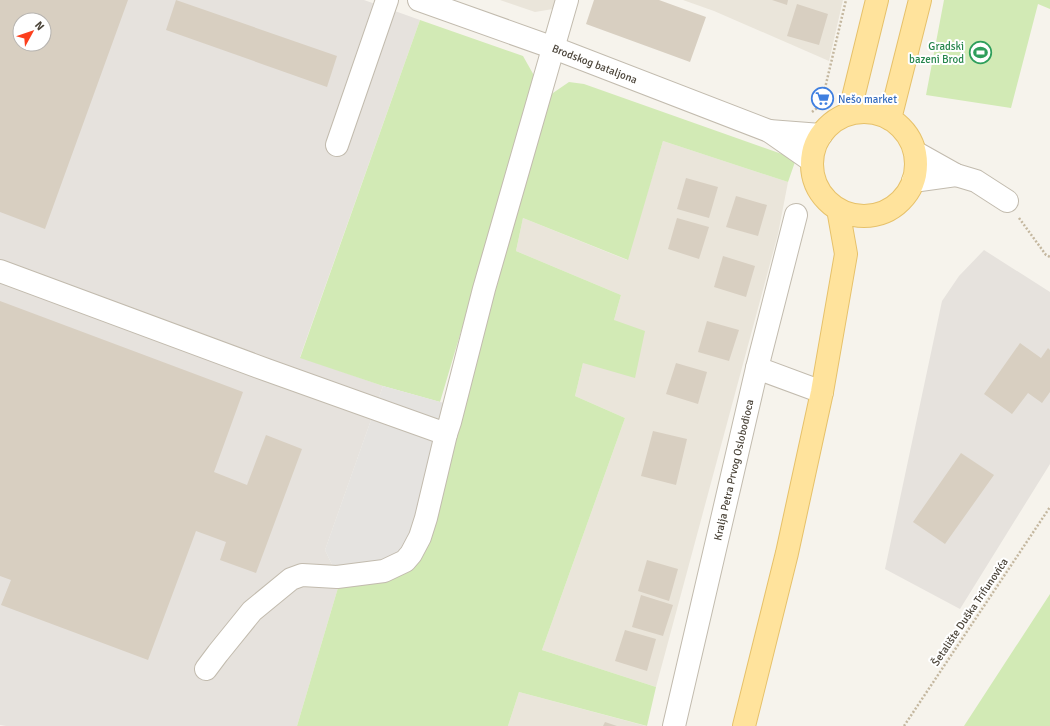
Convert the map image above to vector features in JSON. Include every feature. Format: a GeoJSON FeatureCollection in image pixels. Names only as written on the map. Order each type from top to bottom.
{"type":"FeatureCollection","features":[{"type":"Feature","properties":{"kind":"main road"},"geometry":{"type":"LineString","coordinates":[[849,114],[877,0]]}},
{"type":"Feature","properties":{"kind":"main road"},"geometry":{"type":"LineString","coordinates":[[890,118],[920,0]]}},
{"type":"Feature","properties":{"kind":"main road"},"geometry":{"type":"LineString","coordinates":[[863,112],[877,113],[890,118],[901,127],[910,138],[915,152],[916,167],[913,181],[907,194],[898,204],[886,212],[872,216],[855,215],[838,209],[827,200],[819,189],[814,176],[812,161],[814,151],[821,135],[836,120],[849,114],[863,112]]}},
{"type":"Feature","properties":{"kind":"main road"},"geometry":{"type":"LineString","coordinates":[[744,726],[787,553],[822,392],[846,254],[838,209]]}},
{"type":"Feature","properties":{"kind":"main road"},"geometry":{"type":"LineString","coordinates":[[846,254],[872,216]]}},
{"type":"Feature","properties":{"kind":"street"},"geometry":{"type":"LineString","coordinates":[[336,145],[387,0]]}},
{"type":"Feature","properties":{"kind":"street","name":"Brodskog bataljona"},"geometry":{"type":"LineString","coordinates":[[419,0],[554,48],[769,131],[812,161]]}},
{"type":"Feature","properties":{"kind":"street"},"geometry":{"type":"LineString","coordinates":[[206,669],[252,611],[291,578],[302,575],[337,577],[384,571],[405,561],[411,554],[420,538],[484,289],[567,0]]}},
{"type":"Feature","properties":{"kind":"street","name":"Brodskog bataljona"},"geometry":{"type":"LineString","coordinates":[[769,131],[821,135]]}},
{"type":"Feature","properties":{"kind":"street"},"geometry":{"type":"LineString","coordinates":[[915,152],[956,175],[976,181],[1008,200]]}},
{"type":"Feature","properties":{"kind":"street"},"geometry":{"type":"LineString","coordinates":[[913,181],[956,175]]}},
{"type":"Feature","properties":{"kind":"street","name":"Kralja Petra Prvog Oslobodioca"},"geometry":{"type":"LineString","coordinates":[[674,726],[757,368],[796,215]]}},
{"type":"Feature","properties":{"kind":"street"},"geometry":{"type":"LineString","coordinates":[[0,271],[259,367],[446,434]]}},
{"type":"Feature","properties":{"kind":"street"},"geometry":{"type":"LineString","coordinates":[[757,368],[822,392]]}},
{"type":"Feature","properties":{"kind":"path"},"geometry":{"type":"LineString","coordinates":[[811,113],[821,105],[846,0]]}},
{"type":"Feature","properties":{"kind":"path"},"geometry":{"type":"LineString","coordinates":[[1008,200],[1034,239],[1046,255],[1050,257]]}},
{"type":"Feature","properties":{"kind":"path","name":"Šetalište Duška Trifunovića"},"geometry":{"type":"LineString","coordinates":[[904,726],[1050,507]]}},
{"type":"Feature","properties":{"kind":"shaded area"},"geometry":{"type":"Polygon","coordinates":[[[0,0],[364,0],[420,20],[300,357],[383,386],[325,550],[340,581],[297,726],[0,725],[0,0]]]}},
{"type":"Feature","properties":{"kind":"shaded area"},"geometry":{"type":"Polygon","coordinates":[[[500,0],[555,0],[553,9],[535,12],[500,0]]]}},
{"type":"Feature","properties":{"kind":"shaded area"},"geometry":{"type":"Polygon","coordinates":[[[683,0],[843,0],[829,61],[714,11],[683,0]]]}},
{"type":"Feature","properties":{"kind":"shaded area"},"geometry":{"type":"Polygon","coordinates":[[[663,141],[788,182],[778,234],[656,687],[542,650],[625,418],[575,396],[583,363],[614,320],[621,295],[516,251],[523,218],[627,260],[663,141]]]}},
{"type":"Feature","properties":{"kind":"shaded area"},"geometry":{"type":"Polygon","coordinates":[[[984,250],[1050,292],[1050,464],[960,609],[885,569],[942,301],[959,276],[984,250]]]}},
{"type":"Feature","properties":{"kind":"shaded area"},"geometry":{"type":"Polygon","coordinates":[[[383,386],[462,408],[438,493],[427,548],[412,564],[340,581],[325,550],[383,386]]]}},
{"type":"Feature","properties":{"kind":"shaded area"},"geometry":{"type":"Polygon","coordinates":[[[519,692],[646,726],[508,726],[519,692]]]}},
{"type":"Feature","properties":{"kind":"green space","name":"Gradski bazeni Brod"},"geometry":{"type":"Polygon","coordinates":[[[944,0],[1050,0],[1050,9],[1038,4],[1011,108],[926,95],[944,0]]]}},
{"type":"Feature","properties":{"kind":"green space"},"geometry":{"type":"Polygon","coordinates":[[[420,20],[523,56],[536,79],[440,402],[383,386],[300,358],[420,20]]]}},
{"type":"Feature","properties":{"kind":"green space"},"geometry":{"type":"Polygon","coordinates":[[[569,82],[584,84],[796,159],[788,182],[663,141],[628,260],[523,218],[516,251],[621,295],[614,320],[645,331],[635,378],[583,363],[575,396],[625,418],[542,650],[656,687],[647,726],[519,692],[508,726],[297,726],[340,581],[438,493],[550,95],[569,82]]]}},
{"type":"Feature","properties":{"kind":"green space"},"geometry":{"type":"Polygon","coordinates":[[[1050,594],[1050,726],[964,726],[1050,594]]]}},
{"type":"Feature","properties":{"kind":"building"},"geometry":{"type":"Polygon","coordinates":[[[0,0],[128,0],[45,229],[0,212],[0,0]]]}},
{"type":"Feature","properties":{"kind":"building"},"geometry":{"type":"Polygon","coordinates":[[[176,0],[337,56],[327,87],[166,30],[176,0]]]}},
{"type":"Feature","properties":{"kind":"building"},"geometry":{"type":"Polygon","coordinates":[[[594,0],[659,0],[706,17],[690,62],[586,24],[594,0]]]}},
{"type":"Feature","properties":{"kind":"building"},"geometry":{"type":"Polygon","coordinates":[[[772,0],[788,0],[787,5],[772,0]]]}},
{"type":"Feature","properties":{"kind":"building"},"geometry":{"type":"Polygon","coordinates":[[[797,4],[828,14],[819,45],[787,36],[797,4]]]}},
{"type":"Feature","properties":{"kind":"building"},"geometry":{"type":"Polygon","coordinates":[[[686,178],[718,187],[709,218],[677,209],[686,178]]]}},
{"type":"Feature","properties":{"kind":"building"},"geometry":{"type":"Polygon","coordinates":[[[736,196],[767,205],[758,236],[726,227],[736,196]]]}},
{"type":"Feature","properties":{"kind":"building"},"geometry":{"type":"Polygon","coordinates":[[[677,218],[709,227],[699,259],[668,249],[677,218]]]}},
{"type":"Feature","properties":{"kind":"building"},"geometry":{"type":"Polygon","coordinates":[[[723,256],[755,266],[746,297],[714,287],[723,256]]]}},
{"type":"Feature","properties":{"kind":"building"},"geometry":{"type":"Polygon","coordinates":[[[0,301],[243,392],[214,472],[247,485],[266,435],[302,449],[256,573],[220,560],[226,542],[196,531],[148,660],[1,605],[11,580],[0,576],[0,301]]]}},
{"type":"Feature","properties":{"kind":"building"},"geometry":{"type":"Polygon","coordinates":[[[707,321],[739,330],[729,361],[698,352],[707,321]]]}},
{"type":"Feature","properties":{"kind":"building"},"geometry":{"type":"Polygon","coordinates":[[[1020,343],[1041,358],[1048,348],[1050,350],[1050,392],[1042,403],[1028,393],[1012,414],[984,394],[1020,343]]]}},
{"type":"Feature","properties":{"kind":"building"},"geometry":{"type":"Polygon","coordinates":[[[676,363],[707,372],[698,404],[666,394],[676,363]]]}},
{"type":"Feature","properties":{"kind":"building"},"geometry":{"type":"Polygon","coordinates":[[[653,431],[687,439],[676,485],[641,476],[653,431]]]}},
{"type":"Feature","properties":{"kind":"building"},"geometry":{"type":"Polygon","coordinates":[[[961,453],[994,475],[945,544],[913,522],[961,453]]]}},
{"type":"Feature","properties":{"kind":"building"},"geometry":{"type":"Polygon","coordinates":[[[647,560],[678,569],[669,601],[638,591],[647,560]]]}},
{"type":"Feature","properties":{"kind":"building"},"geometry":{"type":"Polygon","coordinates":[[[641,595],[673,605],[663,636],[632,627],[641,595]]]}},
{"type":"Feature","properties":{"kind":"building"},"geometry":{"type":"Polygon","coordinates":[[[625,630],[656,639],[647,671],[615,661],[625,630]]]}},
{"type":"Feature","properties":{"kind":"building"},"geometry":{"type":"Polygon","coordinates":[[[605,722],[617,726],[603,726],[605,722]]]}},
{"type":"Feature","properties":{"kind":"place","name":"Gradski bazeni Brod"},"geometry":{"type":"Point","coordinates":[980,52]}},
{"type":"Feature","properties":{"kind":"place","name":"Nešo market"},"geometry":{"type":"Point","coordinates":[822,99]}}]}
